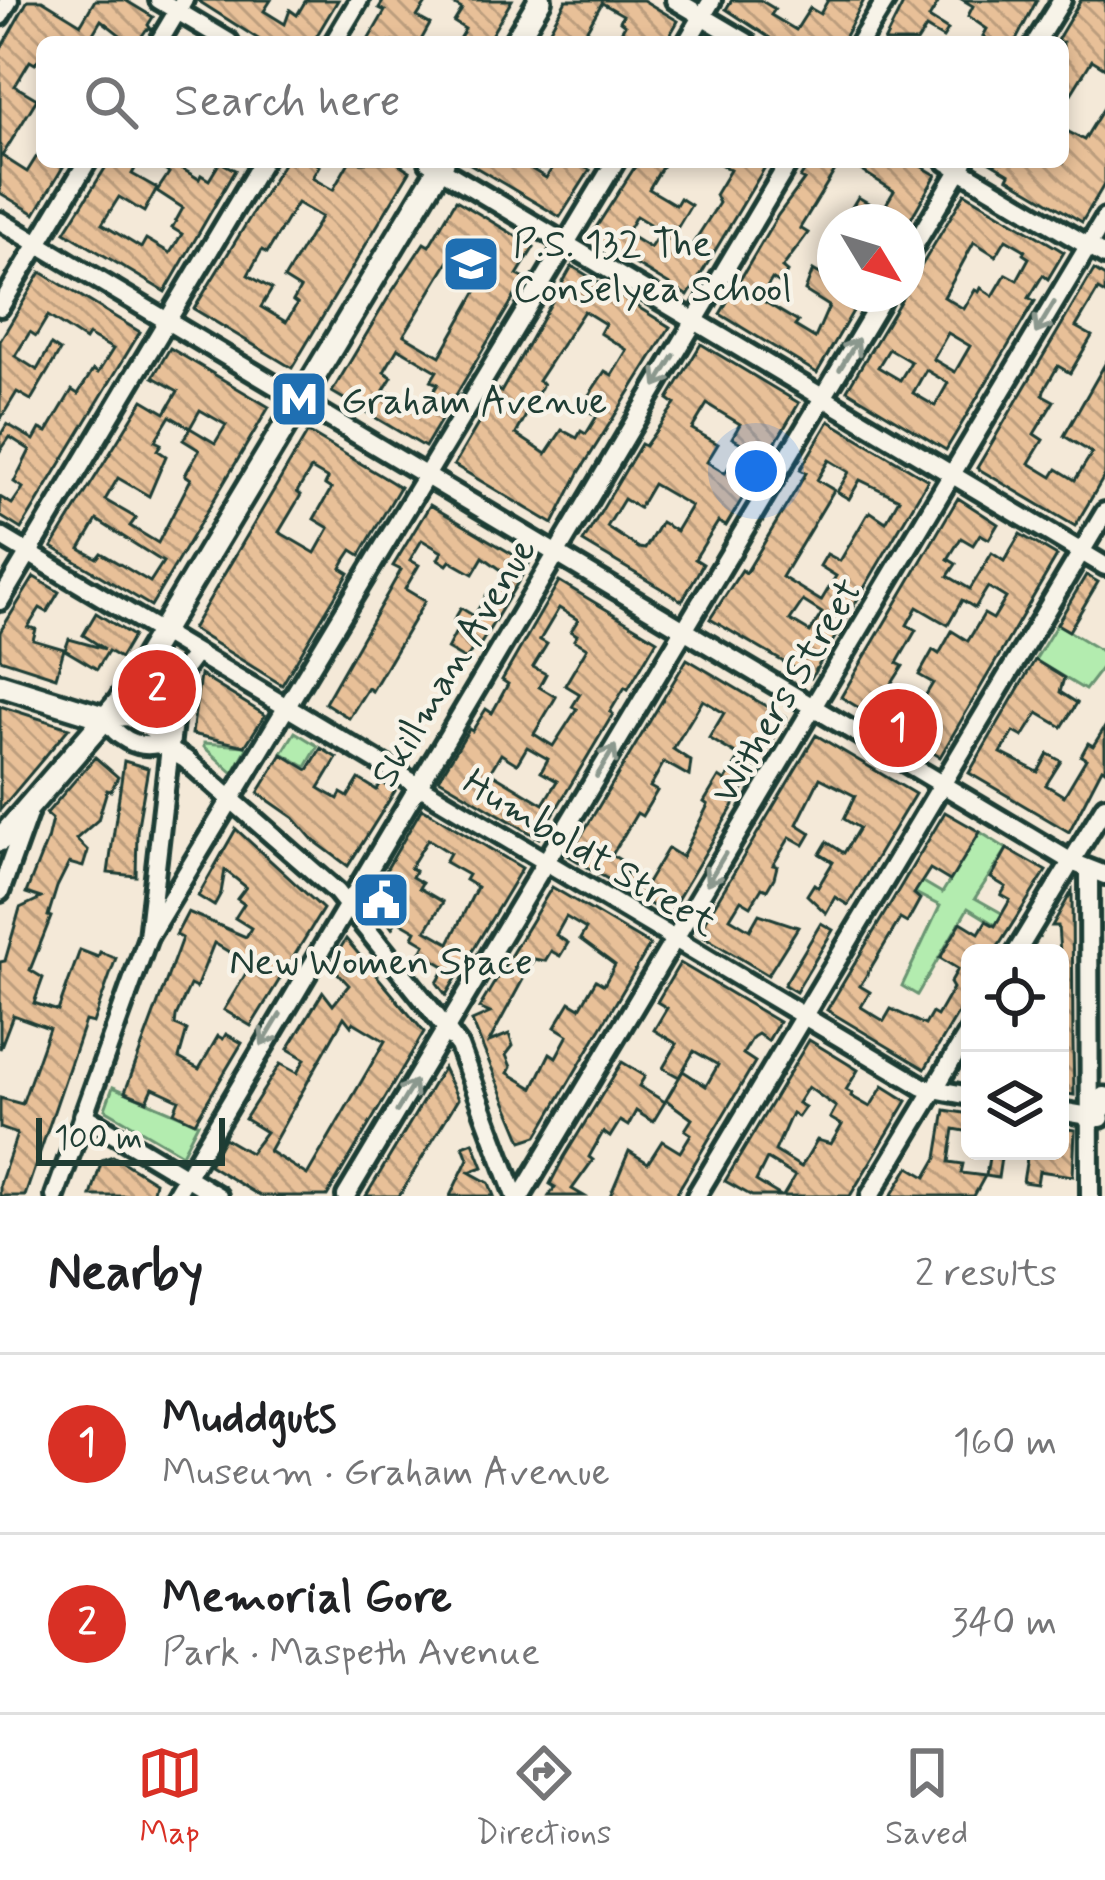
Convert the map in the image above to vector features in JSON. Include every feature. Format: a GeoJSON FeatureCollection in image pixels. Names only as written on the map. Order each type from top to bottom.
{"type":"FeatureCollection","features":[{"type":"Feature","properties":{"kind":"main road"},"geometry":{"type":"LineString","coordinates":[[519,36],[540,0]]}},
{"type":"Feature","properties":{"kind":"main road"},"geometry":{"type":"LineString","coordinates":[[0,840],[106,718],[162,633],[435,168]]}},
{"type":"Feature","properties":{"kind":"main road"},"geometry":{"type":"LineString","coordinates":[[0,685],[106,718]]}},
{"type":"Feature","properties":{"kind":"street"},"geometry":{"type":"LineString","coordinates":[[0,16],[9,0]]}},
{"type":"Feature","properties":{"kind":"street"},"geometry":{"type":"LineString","coordinates":[[159,0],[181,6],[221,36]]}},
{"type":"Feature","properties":{"kind":"street"},"geometry":{"type":"LineString","coordinates":[[338,36],[359,0]]}},
{"type":"Feature","properties":{"kind":"street"},"geometry":{"type":"LineString","coordinates":[[675,0],[707,8],[739,36]]}},
{"type":"Feature","properties":{"kind":"street"},"geometry":{"type":"LineString","coordinates":[[864,36],[886,0]]}},
{"type":"Feature","properties":{"kind":"street"},"geometry":{"type":"LineString","coordinates":[[1040,36],[1062,0]]}},
{"type":"Feature","properties":{"kind":"street"},"geometry":{"type":"LineString","coordinates":[[163,36],[181,6]]}},
{"type":"Feature","properties":{"kind":"street"},"geometry":{"type":"LineString","coordinates":[[691,36],[707,8]]}},
{"type":"Feature","properties":{"kind":"street"},"geometry":{"type":"LineString","coordinates":[[0,307],[83,168]]}},
{"type":"Feature","properties":{"kind":"street"},"geometry":{"type":"LineString","coordinates":[[0,601],[258,168]]}},
{"type":"Feature","properties":{"kind":"street"},"geometry":{"type":"LineString","coordinates":[[444,168],[1105,566]]}},
{"type":"Feature","properties":{"kind":"street"},"geometry":{"type":"LineString","coordinates":[[55,1196],[148,937],[611,168]]}},
{"type":"Feature","properties":{"kind":"street","name":"Skillman Avenue"},"geometry":{"type":"LineString","coordinates":[[175,1196],[785,168]]}},
{"type":"Feature","properties":{"kind":"street"},"geometry":{"type":"LineString","coordinates":[[925,225],[955,168]]}},
{"type":"Feature","properties":{"kind":"street"},"geometry":{"type":"LineString","coordinates":[[962,168],[1105,256]]}},
{"type":"Feature","properties":{"kind":"street","name":"Withers Street"},"geometry":{"type":"LineString","coordinates":[[518,1196],[1105,218]]}},
{"type":"Feature","properties":{"kind":"street"},"geometry":{"type":"LineString","coordinates":[[0,221],[1097,873],[1100,1112],[1090,1196]]}},
{"type":"Feature","properties":{"kind":"street"},"geometry":{"type":"LineString","coordinates":[[346,1196],[874,312]]}},
{"type":"Feature","properties":{"kind":"street"},"geometry":{"type":"LineString","coordinates":[[696,1196],[1105,512]]}},
{"type":"Feature","properties":{"kind":"street","name":"Humboldt Street"},"geometry":{"type":"LineString","coordinates":[[0,536],[923,1087],[961,1094]]}},
{"type":"Feature","properties":{"kind":"street"},"geometry":{"type":"LineString","coordinates":[[148,937],[165,747],[177,687],[195,654]]}},
{"type":"Feature","properties":{"kind":"street"},"geometry":{"type":"LineString","coordinates":[[106,718],[114,733],[146,747],[165,747],[233,800],[346,903],[458,1046],[518,1196]]}},
{"type":"Feature","properties":{"kind":"street"},"geometry":{"type":"LineString","coordinates":[[0,892],[32,804]]}},
{"type":"Feature","properties":{"kind":"street"},"geometry":{"type":"LineString","coordinates":[[1022,944],[1105,806]]}},
{"type":"Feature","properties":{"kind":"street"},"geometry":{"type":"LineString","coordinates":[[870,1196],[961,1045]]}},
{"type":"Feature","properties":{"kind":"street"},"geometry":{"type":"LineString","coordinates":[[1069,1112],[1100,1112]]}},
{"type":"Feature","properties":{"kind":"street"},"geometry":{"type":"LineString","coordinates":[[83,1115],[218,1196]]}},
{"type":"Feature","properties":{"kind":"green space"},"geometry":{"type":"Polygon","coordinates":[[[1057,624],[1105,653],[1105,664],[1085,690],[1035,660],[1057,624]]]}},
{"type":"Feature","properties":{"kind":"green space"},"geometry":{"type":"Polygon","coordinates":[[[159,675],[165,682],[158,718],[141,705],[159,675]]]}},
{"type":"Feature","properties":{"kind":"green space"},"geometry":{"type":"Polygon","coordinates":[[[295,732],[318,746],[306,767],[282,753],[295,732]]]}},
{"type":"Feature","properties":{"kind":"green space"},"geometry":{"type":"Polygon","coordinates":[[[204,743],[245,746],[247,748],[233,773],[204,743]]]}},
{"type":"Feature","properties":{"kind":"green space"},"geometry":{"type":"Polygon","coordinates":[[[980,832],[1007,849],[975,898],[1014,920],[1007,932],[968,908],[917,995],[902,986],[940,906],[902,886],[908,873],[942,893],[980,832]]]}},
{"type":"Feature","properties":{"kind":"green space"},"geometry":{"type":"Polygon","coordinates":[[[113,1087],[198,1123],[182,1154],[105,1109],[113,1087]]]}},
{"type":"Feature","properties":{"kind":"building"},"geometry":{"type":"Polygon","coordinates":[[[28,0],[42,0],[81,24],[95,0],[125,0],[153,17],[148,25],[151,29],[142,36],[121,36],[101,20],[92,36],[36,36],[36,62],[30,61],[15,86],[36,101],[2,156],[27,172],[36,158],[36,168],[62,168],[35,214],[0,193],[0,50],[28,0]]]}},
{"type":"Feature","properties":{"kind":"building"},"geometry":{"type":"Polygon","coordinates":[[[197,0],[271,0],[264,11],[285,24],[290,10],[297,15],[306,0],[338,0],[317,36],[254,36],[197,0]]]}},
{"type":"Feature","properties":{"kind":"building"},"geometry":{"type":"Polygon","coordinates":[[[384,0],[428,0],[417,17],[430,24],[423,36],[370,36],[385,11],[379,8],[384,0]]]}},
{"type":"Feature","properties":{"kind":"building"},"geometry":{"type":"Polygon","coordinates":[[[446,0],[512,0],[491,36],[461,36],[465,29],[454,22],[462,9],[446,0]]]}},
{"type":"Feature","properties":{"kind":"building"},"geometry":{"type":"Polygon","coordinates":[[[566,0],[643,0],[678,21],[669,36],[619,36],[625,25],[620,21],[623,15],[602,3],[586,31],[595,36],[546,36],[566,0]]]}},
{"type":"Feature","properties":{"kind":"building"},"geometry":{"type":"Polygon","coordinates":[[[732,0],[760,0],[775,9],[771,15],[796,30],[810,8],[820,14],[828,0],[864,0],[845,36],[767,36],[726,9],[732,0]]]}},
{"type":"Feature","properties":{"kind":"building"},"geometry":{"type":"Polygon","coordinates":[[[905,0],[940,0],[929,18],[948,30],[944,36],[926,28],[921,36],[887,36],[905,0]]]}},
{"type":"Feature","properties":{"kind":"building"},"geometry":{"type":"Polygon","coordinates":[[[963,0],[1037,0],[1018,36],[983,36],[987,29],[968,16],[973,6],[963,0]]]}},
{"type":"Feature","properties":{"kind":"building"},"geometry":{"type":"Polygon","coordinates":[[[1081,0],[1105,0],[1105,68],[1092,60],[1069,97],[1069,36],[1060,36],[1081,0]]]}},
{"type":"Feature","properties":{"kind":"building"},"geometry":{"type":"Polygon","coordinates":[[[1105,106],[1105,183],[1082,222],[1008,178],[1010,174],[1000,168],[1069,168],[1069,132],[1084,140],[1105,106]]]}},
{"type":"Feature","properties":{"kind":"building"},"geometry":{"type":"Polygon","coordinates":[[[105,168],[136,168],[132,174],[157,188],[144,212],[119,197],[102,224],[141,248],[146,239],[170,253],[182,234],[172,228],[183,208],[157,191],[169,173],[161,168],[181,168],[209,180],[216,168],[235,170],[165,292],[65,232],[105,168]]]}},
{"type":"Feature","properties":{"kind":"building"},"geometry":{"type":"Polygon","coordinates":[[[280,168],[318,168],[312,178],[333,190],[346,168],[405,168],[410,171],[292,368],[194,309],[280,168]],[[297,203],[248,275],[272,289],[261,307],[286,322],[300,289],[284,279],[321,217],[297,203]]]}},
{"type":"Feature","properties":{"kind":"building"},"geometry":{"type":"Polygon","coordinates":[[[477,168],[530,168],[546,178],[552,168],[590,170],[560,217],[477,168]]]}},
{"type":"Feature","properties":{"kind":"building"},"geometry":{"type":"Polygon","coordinates":[[[634,168],[661,168],[649,189],[676,205],[680,198],[691,205],[670,240],[688,251],[719,203],[715,195],[730,170],[727,168],[764,168],[688,296],[590,237],[634,168]],[[636,216],[626,233],[650,248],[661,231],[636,216]]]}},
{"type":"Feature","properties":{"kind":"building"},"geometry":{"type":"Polygon","coordinates":[[[806,168],[836,168],[800,228],[808,233],[782,268],[787,272],[780,284],[772,279],[760,299],[815,338],[826,312],[853,312],[817,373],[720,314],[804,180],[800,178],[806,168]]]}},
{"type":"Feature","properties":{"kind":"building"},"geometry":{"type":"Polygon","coordinates":[[[858,168],[924,168],[936,175],[919,204],[886,204],[894,191],[858,168]]]}},
{"type":"Feature","properties":{"kind":"building"},"geometry":{"type":"Polygon","coordinates":[[[965,193],[1064,252],[1048,279],[1043,275],[1029,298],[1035,301],[946,450],[847,390],[894,312],[925,312],[925,260],[965,193]],[[1006,239],[996,256],[974,242],[944,297],[964,309],[975,290],[981,288],[993,296],[1006,274],[1017,280],[1029,258],[1025,250],[1006,239]],[[948,333],[933,359],[955,372],[970,346],[948,333]],[[889,349],[878,367],[900,380],[911,362],[889,349]],[[926,370],[913,393],[935,406],[948,383],[926,370]]]}},
{"type":"Feature","properties":{"kind":"building"},"geometry":{"type":"Polygon","coordinates":[[[456,200],[534,247],[517,275],[525,279],[425,447],[332,392],[424,243],[429,246],[456,200]],[[458,246],[404,335],[440,356],[480,285],[484,287],[496,268],[458,246]],[[398,348],[384,372],[392,377],[384,390],[421,412],[438,384],[431,381],[437,371],[398,348]]]}},
{"type":"Feature","properties":{"kind":"building"},"geometry":{"type":"Polygon","coordinates":[[[572,266],[670,327],[579,473],[553,524],[454,465],[498,390],[501,392],[572,266]],[[584,311],[538,381],[543,384],[516,434],[546,454],[562,430],[577,438],[581,431],[586,434],[597,416],[581,407],[605,371],[612,375],[627,350],[600,333],[605,324],[584,311]]]}},
{"type":"Feature","properties":{"kind":"building"},"geometry":{"type":"Polygon","coordinates":[[[813,270],[817,272],[817,298],[805,291],[813,270]]]}},
{"type":"Feature","properties":{"kind":"building"},"geometry":{"type":"Polygon","coordinates":[[[1094,270],[1105,277],[1105,294],[1098,290],[1076,327],[1092,336],[1070,373],[1058,366],[1044,390],[1043,395],[1054,401],[1034,434],[1043,440],[1029,463],[1052,477],[1057,469],[1075,480],[1092,453],[1064,436],[1105,364],[1105,475],[1075,526],[977,468],[1094,270]]]}},
{"type":"Feature","properties":{"kind":"building"},"geometry":{"type":"Polygon","coordinates":[[[41,272],[140,332],[21,529],[0,516],[0,497],[12,504],[23,488],[14,482],[30,450],[10,437],[0,451],[0,436],[7,424],[34,440],[40,429],[47,432],[72,390],[78,394],[113,349],[88,335],[85,340],[48,316],[36,336],[30,332],[15,356],[37,370],[51,345],[60,351],[31,400],[17,392],[0,420],[0,341],[41,272]]]}},
{"type":"Feature","properties":{"kind":"building"},"geometry":{"type":"Polygon","coordinates":[[[701,344],[799,403],[726,526],[718,522],[695,559],[703,564],[682,601],[583,542],[641,444],[645,446],[675,404],[668,399],[701,344]],[[707,404],[692,429],[718,444],[707,462],[725,473],[743,444],[732,438],[740,424],[707,404]],[[653,484],[639,508],[624,499],[607,527],[639,548],[645,549],[661,522],[676,531],[691,506],[653,484]]]}},
{"type":"Feature","properties":{"kind":"building"},"geometry":{"type":"Polygon","coordinates":[[[170,348],[269,407],[151,606],[52,547],[143,400],[165,413],[178,391],[153,377],[170,348]],[[200,410],[190,428],[215,443],[226,425],[200,410]],[[170,416],[155,441],[161,444],[157,450],[166,456],[149,496],[118,478],[105,500],[136,518],[130,526],[158,543],[191,479],[185,475],[199,450],[183,440],[190,428],[170,416]],[[97,520],[80,549],[97,558],[101,553],[150,582],[163,562],[97,520]]]}},
{"type":"Feature","properties":{"kind":"building"},"geometry":{"type":"Polygon","coordinates":[[[829,421],[928,480],[811,678],[710,619],[742,570],[746,573],[806,473],[800,470],[829,421]],[[829,460],[817,480],[834,490],[782,577],[821,601],[836,576],[820,566],[827,554],[840,561],[867,515],[871,512],[886,522],[899,499],[860,480],[849,499],[837,492],[849,472],[829,460]],[[803,601],[790,620],[810,632],[822,613],[803,601]]]}},
{"type":"Feature","properties":{"kind":"building"},"geometry":{"type":"Polygon","coordinates":[[[308,432],[400,487],[360,555],[352,550],[346,559],[341,568],[349,573],[282,685],[192,629],[308,432]],[[311,469],[279,532],[315,553],[329,528],[314,519],[331,489],[325,485],[328,479],[311,469]]]}},
{"type":"Feature","properties":{"kind":"building"},"geometry":{"type":"Polygon","coordinates":[[[958,498],[998,524],[989,539],[980,534],[973,545],[961,538],[948,559],[956,564],[948,576],[970,589],[992,553],[1004,561],[1020,534],[1057,556],[940,757],[841,697],[958,498]],[[988,587],[975,608],[962,600],[948,625],[917,607],[907,625],[916,630],[897,663],[903,666],[891,685],[921,703],[933,683],[919,675],[933,650],[939,654],[952,631],[968,641],[984,614],[993,619],[1006,598],[988,587]]]}},
{"type":"Feature","properties":{"kind":"building"},"geometry":{"type":"Polygon","coordinates":[[[430,505],[529,564],[477,650],[473,648],[466,660],[447,649],[460,624],[454,620],[461,608],[474,616],[507,574],[483,557],[473,574],[450,561],[447,565],[438,559],[442,552],[422,540],[410,560],[419,565],[405,589],[425,601],[372,691],[368,688],[349,718],[325,703],[401,570],[393,566],[430,505]]]}},
{"type":"Feature","properties":{"kind":"building"},"geometry":{"type":"Polygon","coordinates":[[[1086,575],[1098,582],[1069,631],[1057,624],[1086,575]]]}},
{"type":"Feature","properties":{"kind":"building"},"geometry":{"type":"Polygon","coordinates":[[[34,577],[59,592],[47,612],[40,608],[28,627],[36,629],[33,640],[64,649],[56,677],[0,659],[0,632],[34,577]]]}},
{"type":"Feature","properties":{"kind":"building"},"geometry":{"type":"Polygon","coordinates":[[[559,581],[657,640],[539,838],[439,779],[469,729],[486,709],[492,713],[508,684],[502,680],[559,581]],[[559,608],[540,640],[547,644],[533,667],[546,674],[539,687],[556,697],[534,734],[553,746],[577,709],[572,707],[580,694],[565,685],[587,648],[574,640],[577,635],[571,631],[578,620],[559,608]],[[527,747],[517,764],[501,754],[490,772],[543,804],[557,781],[541,772],[548,759],[527,747]]]}},
{"type":"Feature","properties":{"kind":"building"},"geometry":{"type":"Polygon","coordinates":[[[96,613],[133,636],[120,658],[108,651],[97,669],[65,650],[69,639],[105,649],[83,635],[96,613]]]}},
{"type":"Feature","properties":{"kind":"building"},"geometry":{"type":"Polygon","coordinates":[[[687,659],[786,718],[668,915],[569,856],[687,659]],[[703,700],[673,749],[691,761],[689,776],[664,762],[650,787],[657,791],[642,816],[637,813],[612,855],[630,866],[626,873],[646,885],[668,848],[682,857],[708,805],[704,802],[719,777],[725,781],[738,760],[709,738],[724,713],[703,700]]]}},
{"type":"Feature","properties":{"kind":"building"},"geometry":{"type":"Polygon","coordinates":[[[1035,660],[1064,678],[1060,692],[1077,703],[1062,727],[1038,713],[1023,737],[1014,732],[1001,753],[1038,772],[1048,754],[1061,761],[1046,785],[1064,796],[1086,759],[1081,756],[1088,743],[1093,746],[1105,727],[1105,770],[1102,768],[1069,832],[969,773],[1035,660]]]}},
{"type":"Feature","properties":{"kind":"building"},"geometry":{"type":"Polygon","coordinates":[[[200,675],[265,715],[245,746],[192,734],[200,675]]]}},
{"type":"Feature","properties":{"kind":"building"},"geometry":{"type":"Polygon","coordinates":[[[0,706],[69,728],[0,810],[0,706]]]}},
{"type":"Feature","properties":{"kind":"building"},"geometry":{"type":"Polygon","coordinates":[[[816,735],[915,794],[848,905],[835,897],[826,913],[807,895],[814,884],[818,887],[833,862],[820,854],[827,842],[844,853],[859,828],[844,819],[855,796],[820,778],[797,824],[811,833],[804,845],[790,837],[773,865],[777,866],[767,890],[762,888],[751,906],[741,900],[730,918],[750,930],[759,914],[798,927],[768,975],[698,933],[816,735]]]}},
{"type":"Feature","properties":{"kind":"building"},"geometry":{"type":"Polygon","coordinates":[[[321,748],[337,758],[319,788],[338,799],[341,793],[348,797],[359,779],[377,790],[381,782],[395,791],[348,866],[258,793],[282,754],[308,770],[321,748]]]}},
{"type":"Feature","properties":{"kind":"building"},"geometry":{"type":"Polygon","coordinates":[[[95,757],[118,777],[111,791],[107,790],[98,820],[76,839],[88,851],[83,867],[69,863],[57,887],[30,970],[43,978],[34,1003],[58,1011],[80,950],[116,958],[93,1023],[85,1021],[25,1196],[0,1196],[17,1134],[0,1128],[0,1098],[22,1104],[49,1028],[13,1015],[0,1049],[0,962],[5,961],[20,908],[41,898],[26,893],[47,840],[52,819],[46,814],[95,757]]]}},
{"type":"Feature","properties":{"kind":"building"},"geometry":{"type":"Polygon","coordinates":[[[124,761],[148,768],[137,831],[136,876],[108,873],[124,761]]]}},
{"type":"Feature","properties":{"kind":"building"},"geometry":{"type":"Polygon","coordinates":[[[422,808],[522,868],[446,995],[437,983],[446,967],[421,952],[425,944],[413,937],[416,931],[397,920],[392,928],[370,898],[422,808]],[[428,839],[410,868],[415,871],[412,877],[422,883],[419,888],[443,902],[426,930],[449,943],[477,887],[465,880],[468,875],[445,862],[450,853],[428,839]]]}},
{"type":"Feature","properties":{"kind":"building"},"geometry":{"type":"Polygon","coordinates":[[[945,812],[980,832],[950,881],[930,869],[914,894],[920,899],[907,923],[900,919],[860,986],[870,992],[861,1007],[884,1021],[891,1009],[925,1025],[932,1013],[937,1016],[958,969],[940,958],[961,922],[979,933],[986,921],[995,926],[1010,900],[1001,895],[1006,887],[991,878],[1007,849],[1046,871],[1000,944],[961,944],[961,1008],[925,1069],[827,1010],[945,812]]]}},
{"type":"Feature","properties":{"kind":"building"},"geometry":{"type":"Polygon","coordinates":[[[236,829],[323,909],[251,1026],[224,1010],[251,965],[214,943],[196,988],[190,985],[176,1016],[175,1025],[187,1030],[179,1058],[199,1069],[218,1036],[223,1039],[226,1034],[242,1043],[195,1122],[174,1112],[179,1100],[153,1088],[147,1101],[125,1092],[182,938],[176,935],[188,912],[246,937],[251,928],[235,918],[244,904],[237,899],[246,887],[225,870],[214,906],[198,896],[236,829]]]}},
{"type":"Feature","properties":{"kind":"building"},"geometry":{"type":"Polygon","coordinates":[[[552,887],[650,945],[537,1136],[522,1141],[472,1021],[490,1013],[479,1008],[552,887]],[[566,917],[556,935],[568,943],[560,956],[551,951],[545,961],[534,959],[489,1042],[509,1034],[513,1046],[506,1055],[511,1067],[508,1073],[533,1088],[550,1053],[556,1057],[568,1035],[555,1027],[570,1002],[580,1008],[596,980],[604,985],[615,965],[580,939],[586,929],[566,917]]]}},
{"type":"Feature","properties":{"kind":"building"},"geometry":{"type":"Polygon","coordinates":[[[1072,891],[1074,1095],[1069,1094],[1069,944],[1059,944],[1058,926],[1052,926],[1072,891]]]}},
{"type":"Feature","properties":{"kind":"building"},"geometry":{"type":"Polygon","coordinates":[[[821,923],[833,930],[796,992],[784,985],[821,923]]]}},
{"type":"Feature","properties":{"kind":"building"},"geometry":{"type":"Polygon","coordinates":[[[346,939],[424,1032],[327,1196],[260,1196],[209,1165],[224,1138],[250,1153],[266,1132],[245,1119],[280,1064],[297,1073],[305,1059],[288,1049],[323,992],[333,1005],[349,985],[330,965],[346,939]],[[344,1017],[269,1151],[307,1175],[385,1041],[353,1022],[351,1026],[344,1017]]]}},
{"type":"Feature","properties":{"kind":"building"},"geometry":{"type":"Polygon","coordinates":[[[680,963],[779,1022],[768,1041],[758,1034],[753,1037],[743,1054],[755,1062],[675,1196],[610,1196],[629,1151],[648,1163],[662,1141],[680,1152],[691,1134],[685,1130],[692,1119],[666,1100],[683,1071],[706,1086],[718,1065],[694,1051],[679,1077],[663,1068],[677,1044],[654,1030],[667,1008],[657,1002],[680,963]]]}},
{"type":"Feature","properties":{"kind":"building"},"geometry":{"type":"Polygon","coordinates":[[[809,1040],[858,1070],[846,1090],[851,1096],[870,1107],[883,1086],[907,1101],[850,1196],[783,1196],[795,1176],[767,1159],[756,1181],[781,1196],[752,1196],[725,1181],[809,1040]],[[808,1087],[798,1103],[805,1107],[798,1117],[792,1113],[775,1151],[801,1167],[817,1140],[831,1144],[842,1125],[830,1118],[836,1107],[808,1087]]]}},
{"type":"Feature","properties":{"kind":"building"},"geometry":{"type":"Polygon","coordinates":[[[622,1062],[645,1076],[639,1086],[665,1102],[653,1122],[636,1111],[628,1126],[620,1121],[610,1137],[603,1132],[589,1157],[593,1160],[572,1189],[584,1196],[549,1196],[564,1157],[622,1062]]]}},
{"type":"Feature","properties":{"kind":"building"},"geometry":{"type":"Polygon","coordinates":[[[443,1068],[458,1099],[399,1196],[366,1196],[443,1068]]]}},
{"type":"Feature","properties":{"kind":"building"},"geometry":{"type":"Polygon","coordinates":[[[945,1110],[961,1113],[961,1130],[954,1129],[949,1162],[963,1164],[961,1173],[985,1176],[974,1196],[891,1196],[909,1167],[926,1177],[937,1158],[945,1110]]]}},
{"type":"Feature","properties":{"kind":"building"},"geometry":{"type":"Polygon","coordinates":[[[1069,1129],[1075,1130],[1073,1176],[1039,1171],[1037,1184],[1023,1182],[1027,1160],[1069,1160],[1069,1129]]]}},
{"type":"Feature","properties":{"kind":"building"},"geometry":{"type":"Polygon","coordinates":[[[473,1142],[483,1167],[469,1172],[489,1183],[494,1196],[450,1196],[468,1159],[463,1146],[473,1142]]]}},
{"type":"Feature","properties":{"kind":"building"},"geometry":{"type":"Polygon","coordinates":[[[113,1156],[155,1182],[152,1196],[91,1196],[102,1160],[113,1156]]]}},
{"type":"Feature","properties":{"kind":"building"},"geometry":{"type":"Polygon","coordinates":[[[989,1160],[1001,1160],[998,1178],[986,1176],[989,1160]]]}},
{"type":"Feature","properties":{"kind":"place","name":"P.S. 132 The Conselyea School"},"geometry":{"type":"Point","coordinates":[471,264]}},
{"type":"Feature","properties":{"kind":"place","name":"Graham Avenue"},"geometry":{"type":"Point","coordinates":[299,399]}},
{"type":"Feature","properties":{"kind":"place","name":"Memorial Gore"},"geometry":{"type":"Point","coordinates":[157,689]}},
{"type":"Feature","properties":{"kind":"place","name":"Muddguts"},"geometry":{"type":"Point","coordinates":[898,728]}},
{"type":"Feature","properties":{"kind":"place","name":"New Women Space"},"geometry":{"type":"Point","coordinates":[381,900]}}]}
